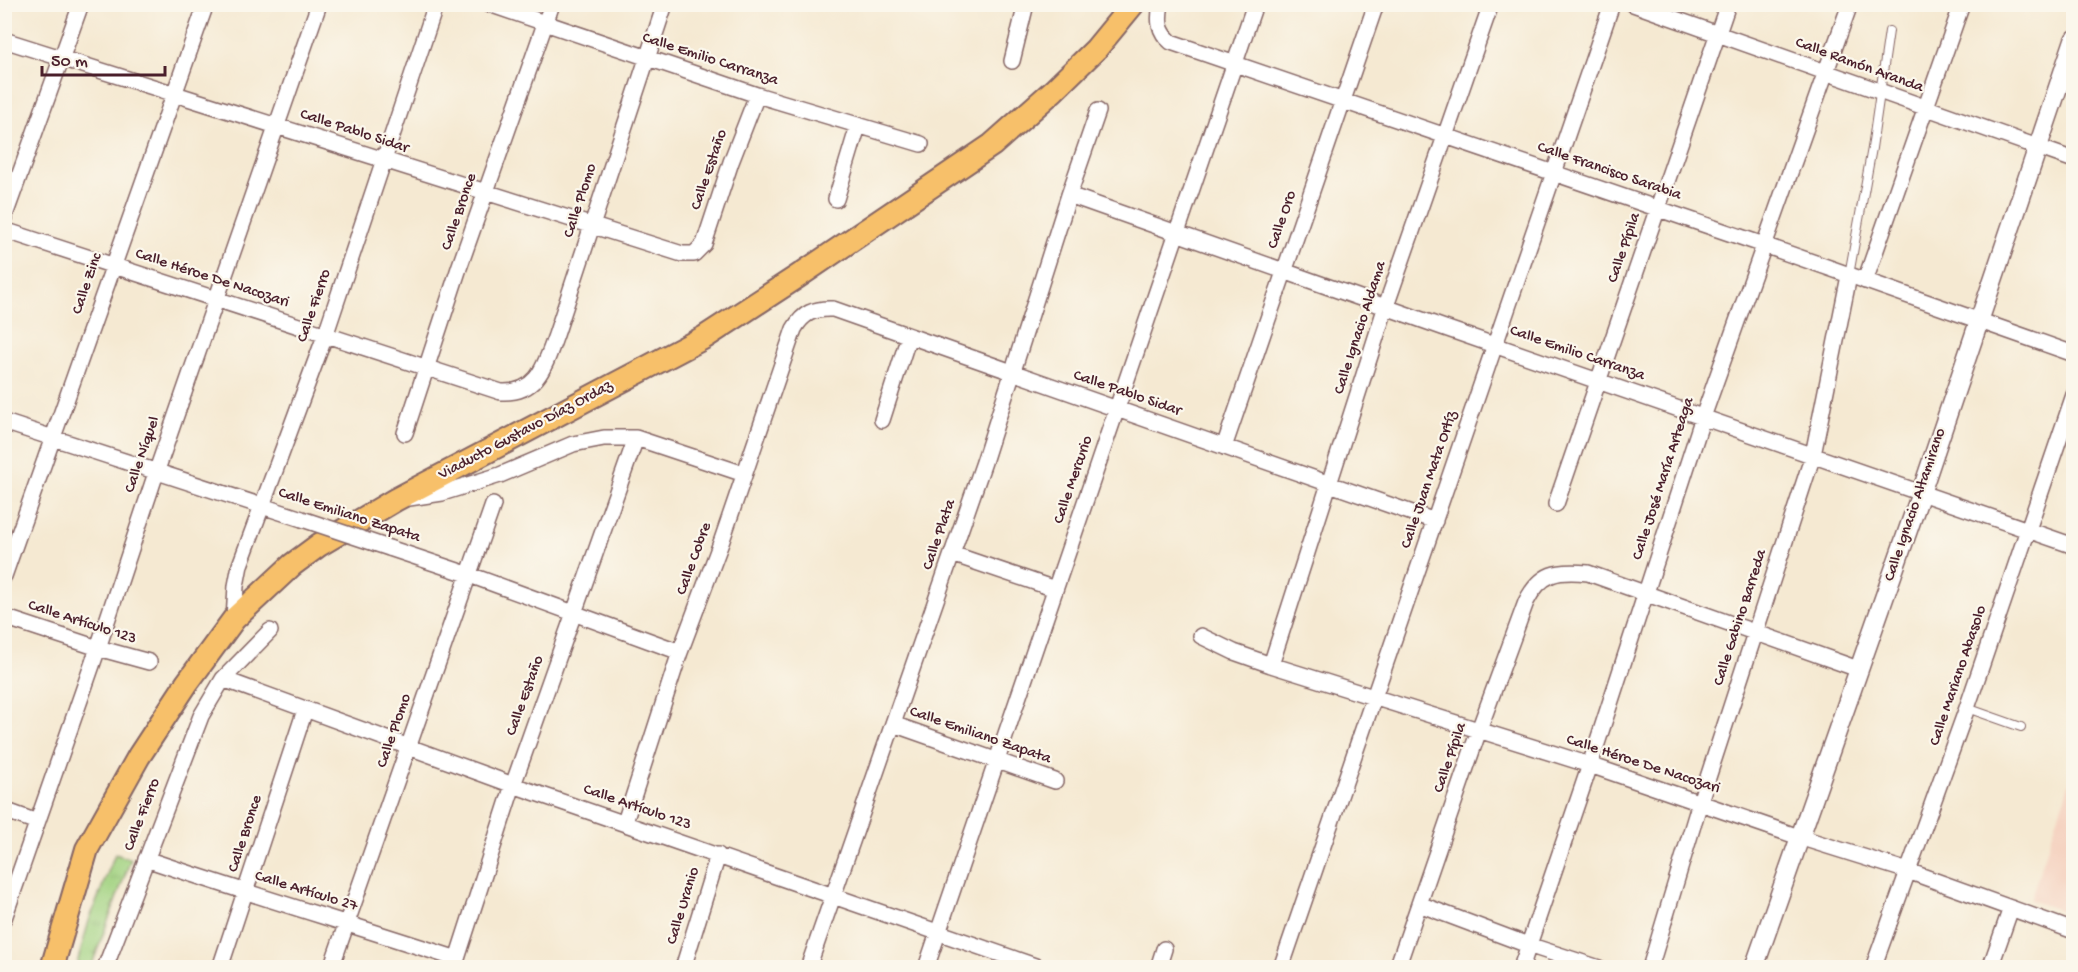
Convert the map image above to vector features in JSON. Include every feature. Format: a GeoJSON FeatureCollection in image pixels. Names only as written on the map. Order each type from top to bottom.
{"type":"FeatureCollection","features":[{"type":"Feature","properties":{"kind":"main road","name":"Viaducto Gustavo Díaz Ordaz"},"geometry":{"type":"LineString","coordinates":[[52,968],[87,849],[114,798],[165,715],[234,619],[301,558],[395,500],[705,337],[797,277],[992,145],[1088,57],[1133,4]]}},
{"type":"Feature","properties":{"kind":"street"},"geometry":{"type":"LineString","coordinates":[[4,218],[81,4]]}},
{"type":"Feature","properties":{"kind":"street","name":"Calle Zinc"},"geometry":{"type":"LineString","coordinates":[[4,576],[206,4]]}},
{"type":"Feature","properties":{"kind":"street","name":"Calle Níquel"},"geometry":{"type":"LineString","coordinates":[[4,918],[319,4]]}},
{"type":"Feature","properties":{"kind":"street","name":"Calle Fierro"},"geometry":{"type":"LineString","coordinates":[[234,619],[240,565],[325,336],[436,4]]}},
{"type":"Feature","properties":{"kind":"street","name":"Calle Emilio Carranza"},"geometry":{"type":"LineString","coordinates":[[489,4],[645,59],[921,144]]}},
{"type":"Feature","properties":{"kind":"street","name":"Calle Bronce"},"geometry":{"type":"LineString","coordinates":[[405,433],[552,4]]}},
{"type":"Feature","properties":{"kind":"street","name":"Calle Plomo"},"geometry":{"type":"LineString","coordinates":[[512,392],[532,384],[544,367],[664,4]]}},
{"type":"Feature","properties":{"kind":"street"},"geometry":{"type":"LineString","coordinates":[[1012,61],[1026,4]]}},
{"type":"Feature","properties":{"kind":"street","name":"Calle Francisco Sarabia"},"geometry":{"type":"LineString","coordinates":[[1161,4],[1160,30],[1171,42],[1554,172],[2073,354]]}},
{"type":"Feature","properties":{"kind":"street","name":"Calle Mercurio"},"geometry":{"type":"LineString","coordinates":[[926,968],[1255,4]]}},
{"type":"Feature","properties":{"kind":"street","name":"Calle Oro"},"geometry":{"type":"LineString","coordinates":[[1224,447],[1376,4]]}},
{"type":"Feature","properties":{"kind":"street","name":"Calle Ignacio Aldama"},"geometry":{"type":"LineString","coordinates":[[1271,665],[1386,306],[1491,4]]}},
{"type":"Feature","properties":{"kind":"street","name":"Calle Juan Mata Ortíz"},"geometry":{"type":"LineString","coordinates":[[1281,968],[1612,4]]}},
{"type":"Feature","properties":{"kind":"street","name":"Calle Ramón Aranda"},"geometry":{"type":"LineString","coordinates":[[1633,4],[2073,160]]}},
{"type":"Feature","properties":{"kind":"street","name":"Calle Pípila"},"geometry":{"type":"LineString","coordinates":[[1557,504],[1728,4]]}},
{"type":"Feature","properties":{"kind":"street","name":"Calle José María Arteaga"},"geometry":{"type":"LineString","coordinates":[[1521,968],[1590,765],[1703,417],[1851,4]]}},
{"type":"Feature","properties":{"kind":"street"},"geometry":{"type":"LineString","coordinates":[[1865,281],[1962,4]]}},
{"type":"Feature","properties":{"kind":"street","name":"Calle Pablo Sidar"},"geometry":{"type":"LineString","coordinates":[[4,40],[668,251],[694,254]]}},
{"type":"Feature","properties":{"kind":"street","name":"Calle Ignacio Altamirano"},"geometry":{"type":"LineString","coordinates":[[1754,968],[1921,493],[2073,40]]}},
{"type":"Feature","properties":{"kind":"street","name":"Calle Estaño"},"geometry":{"type":"LineString","coordinates":[[694,254],[704,243],[731,162],[757,95]]}},
{"type":"Feature","properties":{"kind":"street","name":"Calle Plata"},"geometry":{"type":"LineString","coordinates":[[808,968],[1014,373],[1069,195],[1098,111]]}},
{"type":"Feature","properties":{"kind":"street"},"geometry":{"type":"LineString","coordinates":[[836,199],[858,126]]}},
{"type":"Feature","properties":{"kind":"street","name":"Calle Emilio Carranza"},"geometry":{"type":"LineString","coordinates":[[1069,195],[2073,546]]}},
{"type":"Feature","properties":{"kind":"street","name":"Calle Héroe De Nacozari"},"geometry":{"type":"LineString","coordinates":[[4,230],[325,336],[501,392],[512,392]]}},
{"type":"Feature","properties":{"kind":"street","name":"Calle Gabino Barreda"},"geometry":{"type":"LineString","coordinates":[[1650,968],[1700,802],[1813,455],[1849,276]]}},
{"type":"Feature","properties":{"kind":"street","name":"Calle Pablo Sidar"},"geometry":{"type":"LineString","coordinates":[[807,313],[821,308],[832,309],[1435,521]]}},
{"type":"Feature","properties":{"kind":"street","name":"Calle Cobre"},"geometry":{"type":"LineString","coordinates":[[625,822],[680,652],[794,329],[807,313]]}},
{"type":"Feature","properties":{"kind":"street"},"geometry":{"type":"LineString","coordinates":[[882,420],[909,336]]}},
{"type":"Feature","properties":{"kind":"street","name":"Calle Mariano Abasolo"},"geometry":{"type":"LineString","coordinates":[[1873,968],[1967,708],[2073,395]]}},
{"type":"Feature","properties":{"kind":"street","name":"Calle Emiliano Zapata"},"geometry":{"type":"LineString","coordinates":[[4,422],[467,574],[680,652]]}},
{"type":"Feature","properties":{"kind":"street"},"geometry":{"type":"LineString","coordinates":[[395,500],[442,493],[500,475],[573,444],[604,438],[636,438],[744,474]]}},
{"type":"Feature","properties":{"kind":"street","name":"Calle Estaño"},"geometry":{"type":"LineString","coordinates":[[455,963],[513,785],[636,438]]}},
{"type":"Feature","properties":{"kind":"street","name":"Calle Plomo"},"geometry":{"type":"LineString","coordinates":[[331,968],[493,505]]}},
{"type":"Feature","properties":{"kind":"street"},"geometry":{"type":"LineString","coordinates":[[952,554],[1055,589]]}},
{"type":"Feature","properties":{"kind":"street","name":"Calle Pípila"},"geometry":{"type":"LineString","coordinates":[[1397,968],[1479,730],[1533,587],[1556,572],[1569,571],[1588,573],[1646,594]]}},
{"type":"Feature","properties":{"kind":"street"},"geometry":{"type":"LineString","coordinates":[[1646,594],[1858,669]]}},
{"type":"Feature","properties":{"kind":"street","name":"Calle Artículo 123"},"geometry":{"type":"LineString","coordinates":[[4,617],[149,662]]}},
{"type":"Feature","properties":{"kind":"street","name":"Calle Fierro"},"geometry":{"type":"LineString","coordinates":[[105,968],[198,723],[223,679],[270,631]]}},
{"type":"Feature","properties":{"kind":"street","name":"Calle Héroe De Nacozari"},"geometry":{"type":"LineString","coordinates":[[1201,636],[1234,652],[1271,665],[1590,765],[1799,837],[1908,871],[2073,931]]}},
{"type":"Feature","properties":{"kind":"street","name":"Calle Artículo 123"},"geometry":{"type":"LineString","coordinates":[[223,679],[513,785],[1041,968]]}},
{"type":"Feature","properties":{"kind":"street","name":"Calle Bronce"},"geometry":{"type":"LineString","coordinates":[[220,968],[306,710]]}},
{"type":"Feature","properties":{"kind":"street","name":"Calle Emiliano Zapata"},"geometry":{"type":"LineString","coordinates":[[893,724],[1055,781]]}},
{"type":"Feature","properties":{"kind":"street"},"geometry":{"type":"LineString","coordinates":[[4,810],[37,822]]}},
{"type":"Feature","properties":{"kind":"street","name":"Calle Uranio"},"geometry":{"type":"LineString","coordinates":[[683,968],[718,855]]}},
{"type":"Feature","properties":{"kind":"street","name":"Calle Artículo 27"},"geometry":{"type":"LineString","coordinates":[[146,859],[246,893],[347,923],[455,963]]}},
{"type":"Feature","properties":{"kind":"street"},"geometry":{"type":"LineString","coordinates":[[1419,904],[1528,945],[1599,968]]}},
{"type":"Feature","properties":{"kind":"street"},"geometry":{"type":"LineString","coordinates":[[1990,968],[2011,908]]}},
{"type":"Feature","properties":{"kind":"street"},"geometry":{"type":"LineString","coordinates":[[1158,968],[1164,949]]}},
{"type":"Feature","properties":{"kind":"lane"},"geometry":{"type":"LineString","coordinates":[[1849,276],[1872,148],[1889,31]]}},
{"type":"Feature","properties":{"kind":"lane"},"geometry":{"type":"LineString","coordinates":[[1967,708],[2020,727]]}},
{"type":"Feature","properties":{"kind":"shaded area"},"geometry":{"type":"Polygon","coordinates":[[[2073,773],[2073,915],[2030,900],[2073,773]]]}},
{"type":"Feature","properties":{"kind":"green space"},"geometry":{"type":"Polygon","coordinates":[[[115,854],[131,859],[91,967],[76,967],[89,921],[115,854]]]}}]}
